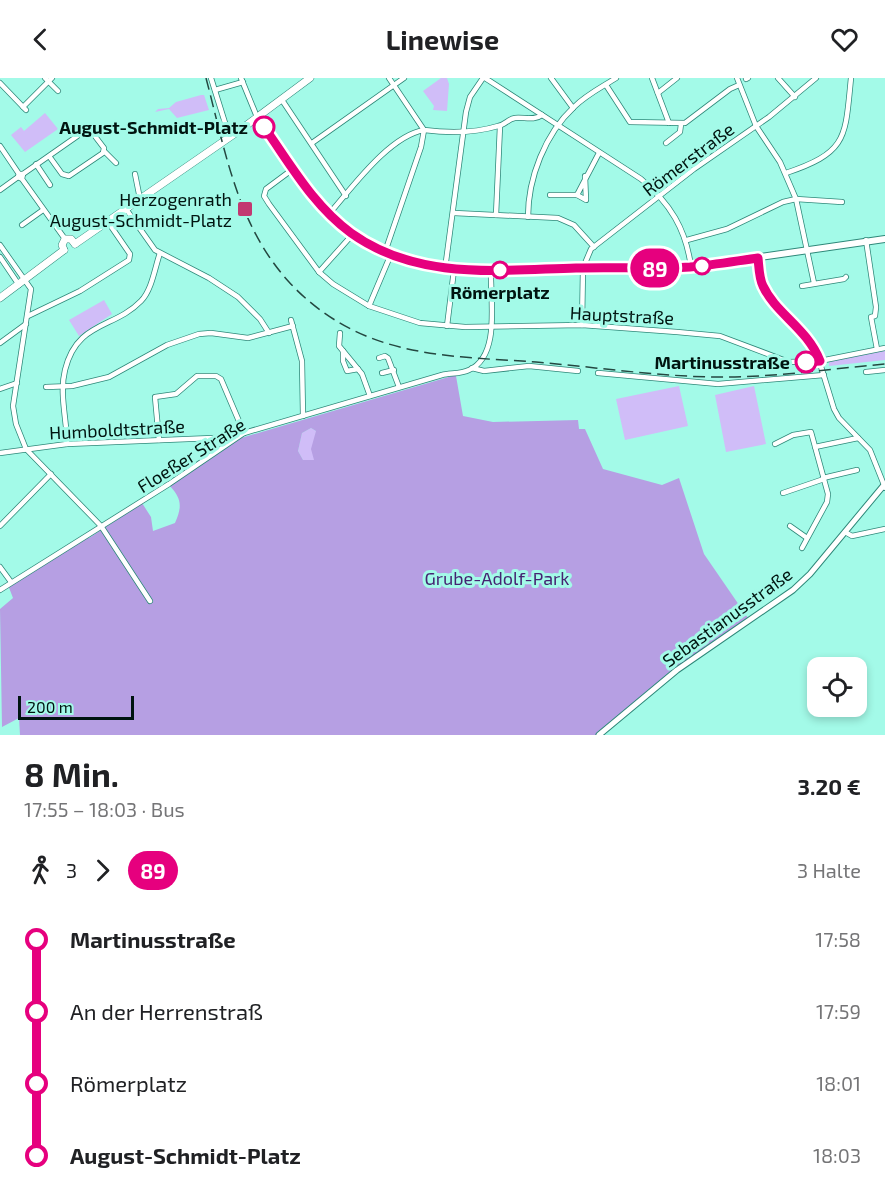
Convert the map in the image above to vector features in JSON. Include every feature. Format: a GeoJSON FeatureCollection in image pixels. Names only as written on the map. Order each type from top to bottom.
{"type":"FeatureCollection","features":[{"type":"Feature","properties":{"kind":"main road"},"geometry":{"type":"LineString","coordinates":[[0,298],[20,286],[64,250],[72,251],[75,244],[282,100],[310,78]]}},
{"type":"Feature","properties":{"kind":"main road"},"geometry":{"type":"LineString","coordinates":[[257,117],[328,214],[352,234],[388,253],[412,262],[445,269],[491,271],[692,267],[885,239]]}},
{"type":"Feature","properties":{"kind":"main road"},"geometry":{"type":"LineString","coordinates":[[64,250],[62,245],[64,240],[71,239],[75,244]]}},
{"type":"Feature","properties":{"kind":"street"},"geometry":{"type":"LineString","coordinates":[[212,78],[226,126]]}},
{"type":"Feature","properties":{"kind":"street"},"geometry":{"type":"LineString","coordinates":[[369,306],[419,154],[424,130],[388,78]]}},
{"type":"Feature","properties":{"kind":"street"},"geometry":{"type":"LineString","coordinates":[[312,143],[404,78]]}},
{"type":"Feature","properties":{"kind":"street"},"geometry":{"type":"LineString","coordinates":[[445,269],[470,97],[484,78],[640,179],[660,196],[677,219],[687,240],[692,267]]}},
{"type":"Feature","properties":{"kind":"street"},"geometry":{"type":"LineString","coordinates":[[551,78],[573,108]]}},
{"type":"Feature","properties":{"kind":"street"},"geometry":{"type":"LineString","coordinates":[[528,217],[528,196],[536,169],[559,126],[573,108],[616,78]]}},
{"type":"Feature","properties":{"kind":"street"},"geometry":{"type":"LineString","coordinates":[[652,78],[669,123]]}},
{"type":"Feature","properties":{"kind":"street"},"geometry":{"type":"LineString","coordinates":[[658,93],[677,78]]}},
{"type":"Feature","properties":{"kind":"street"},"geometry":{"type":"LineString","coordinates":[[736,78],[756,126],[786,173],[796,199],[814,283]]}},
{"type":"Feature","properties":{"kind":"street"},"geometry":{"type":"LineString","coordinates":[[778,78],[795,97]]}},
{"type":"Feature","properties":{"kind":"street","name":"Römerstraße"},"geometry":{"type":"LineString","coordinates":[[584,268],[586,257],[594,247],[731,141],[756,126],[795,97],[816,78]]}},
{"type":"Feature","properties":{"kind":"street"},"geometry":{"type":"LineString","coordinates":[[786,173],[826,156],[839,144],[846,128],[851,78]]}},
{"type":"Feature","properties":{"kind":"street"},"geometry":{"type":"LineString","coordinates":[[0,84],[24,108],[48,79],[58,91]]}},
{"type":"Feature","properties":{"kind":"street"},"geometry":{"type":"LineString","coordinates":[[215,90],[242,80],[257,117]]}},
{"type":"Feature","properties":{"kind":"street"},"geometry":{"type":"LineString","coordinates":[[606,85],[628,119],[634,123],[681,124],[739,85]]}},
{"type":"Feature","properties":{"kind":"street"},"geometry":{"type":"LineString","coordinates":[[282,100],[346,195]]}},
{"type":"Feature","properties":{"kind":"street"},"geometry":{"type":"LineString","coordinates":[[328,214],[379,157],[415,132],[500,126],[513,118],[534,118],[542,115]]}},
{"type":"Feature","properties":{"kind":"street"},"geometry":{"type":"LineString","coordinates":[[666,143],[680,132],[681,124]]}},
{"type":"Feature","properties":{"kind":"street"},"geometry":{"type":"LineString","coordinates":[[496,215],[500,126]]}},
{"type":"Feature","properties":{"kind":"street"},"geometry":{"type":"LineString","coordinates":[[0,190],[89,130],[116,163]]}},
{"type":"Feature","properties":{"kind":"street"},"geometry":{"type":"LineString","coordinates":[[0,146],[64,240]]}},
{"type":"Feature","properties":{"kind":"street"},"geometry":{"type":"LineString","coordinates":[[50,156],[62,174],[69,176],[104,151]]}},
{"type":"Feature","properties":{"kind":"street"},"geometry":{"type":"LineString","coordinates":[[577,195],[599,153]]}},
{"type":"Feature","properties":{"kind":"street"},"geometry":{"type":"LineString","coordinates":[[36,164],[50,185]]}},
{"type":"Feature","properties":{"kind":"street","name":"Hauptstraße"},"geometry":{"type":"LineString","coordinates":[[293,169],[264,192],[319,272],[355,299],[397,317],[447,326],[582,325],[720,336],[789,362],[820,361],[885,348]]}},
{"type":"Feature","properties":{"kind":"street"},"geometry":{"type":"LineString","coordinates":[[135,174],[140,198]]}},
{"type":"Feature","properties":{"kind":"street"},"geometry":{"type":"LineString","coordinates":[[550,195],[577,195],[586,200],[585,176]]}},
{"type":"Feature","properties":{"kind":"street"},"geometry":{"type":"LineString","coordinates":[[687,240],[727,228],[783,202],[796,199],[842,202]]}},
{"type":"Feature","properties":{"kind":"street"},"geometry":{"type":"LineString","coordinates":[[126,208],[148,242],[160,254],[209,278],[238,297],[260,318],[269,333]]}},
{"type":"Feature","properties":{"kind":"street"},"geometry":{"type":"LineString","coordinates":[[22,225],[43,210]]}},
{"type":"Feature","properties":{"kind":"street"},"geometry":{"type":"LineString","coordinates":[[454,213],[565,220],[584,234],[594,247]]}},
{"type":"Feature","properties":{"kind":"street"},"geometry":{"type":"LineString","coordinates":[[28,316],[80,291],[129,260],[130,254],[108,222]]}},
{"type":"Feature","properties":{"kind":"street"},"geometry":{"type":"LineString","coordinates":[[319,272],[352,234]]}},
{"type":"Feature","properties":{"kind":"street"},"geometry":{"type":"LineString","coordinates":[[866,240],[876,307],[875,316],[870,317],[877,350]]}},
{"type":"Feature","properties":{"kind":"street"},"geometry":{"type":"LineString","coordinates":[[0,245],[31,289],[13,415],[26,449],[101,526],[150,601]]}},
{"type":"Feature","properties":{"kind":"street"},"geometry":{"type":"LineString","coordinates":[[67,444],[62,387],[65,369],[78,342],[143,299],[160,254]]}},
{"type":"Feature","properties":{"kind":"street"},"geometry":{"type":"LineString","coordinates":[[0,257],[20,286]]}},
{"type":"Feature","properties":{"kind":"street"},"geometry":{"type":"LineString","coordinates":[[758,258],[762,284],[767,294],[804,332],[820,361],[830,400],[839,418],[874,457],[885,486]]}},
{"type":"Feature","properties":{"kind":"street"},"geometry":{"type":"LineString","coordinates":[[582,325],[584,268]]}},
{"type":"Feature","properties":{"kind":"street"},"geometry":{"type":"LineString","coordinates":[[447,326],[454,270]]}},
{"type":"Feature","properties":{"kind":"street"},"geometry":{"type":"LineString","coordinates":[[472,369],[486,354],[490,326],[491,271]]}},
{"type":"Feature","properties":{"kind":"street"},"geometry":{"type":"LineString","coordinates":[[802,286],[846,277]]}},
{"type":"Feature","properties":{"kind":"street"},"geometry":{"type":"LineString","coordinates":[[291,320],[304,379],[303,417]]}},
{"type":"Feature","properties":{"kind":"street"},"geometry":{"type":"LineString","coordinates":[[0,343],[26,324]]}},
{"type":"Feature","properties":{"kind":"street"},"geometry":{"type":"LineString","coordinates":[[46,387],[62,387],[110,377],[166,345],[199,334],[211,333],[248,338],[293,326]]}},
{"type":"Feature","properties":{"kind":"street"},"geometry":{"type":"LineString","coordinates":[[340,333],[338,343],[358,369],[370,396]]}},
{"type":"Feature","properties":{"kind":"street"},"geometry":{"type":"LineString","coordinates":[[343,351],[347,371],[358,369]]}},
{"type":"Feature","properties":{"kind":"street"},"geometry":{"type":"LineString","coordinates":[[379,358],[387,356],[399,387]]}},
{"type":"Feature","properties":{"kind":"street","name":"Floeßer Straße"},"geometry":{"type":"LineString","coordinates":[[0,590],[244,433],[399,387],[472,369],[484,371],[529,366],[578,371]]}},
{"type":"Feature","properties":{"kind":"street"},"geometry":{"type":"LineString","coordinates":[[382,373],[394,370]]}},
{"type":"Feature","properties":{"kind":"street"},"geometry":{"type":"LineString","coordinates":[[866,372],[885,370]]}},
{"type":"Feature","properties":{"kind":"street"},"geometry":{"type":"LineString","coordinates":[[598,373],[718,384],[824,375]]}},
{"type":"Feature","properties":{"kind":"street"},"geometry":{"type":"LineString","coordinates":[[159,440],[155,397],[176,394],[197,376],[216,376],[221,379],[244,433]]}},
{"type":"Feature","properties":{"kind":"street"},"geometry":{"type":"LineString","coordinates":[[0,389],[17,383]]}},
{"type":"Feature","properties":{"kind":"street"},"geometry":{"type":"LineString","coordinates":[[775,444],[793,435],[811,432],[828,494],[826,509],[802,548]]}},
{"type":"Feature","properties":{"kind":"street","name":"Humboldtstraße"},"geometry":{"type":"LineString","coordinates":[[0,453],[67,444],[237,438]]}},
{"type":"Feature","properties":{"kind":"street"},"geometry":{"type":"LineString","coordinates":[[815,447],[858,438]]}},
{"type":"Feature","properties":{"kind":"street"},"geometry":{"type":"LineString","coordinates":[[783,493],[857,470]]}},
{"type":"Feature","properties":{"kind":"street"},"geometry":{"type":"LineString","coordinates":[[0,526],[51,474]]}},
{"type":"Feature","properties":{"kind":"street","name":"Sebastianusstraße"},"geometry":{"type":"LineString","coordinates":[[599,735],[677,670],[794,590],[885,486]]}},
{"type":"Feature","properties":{"kind":"street"},"geometry":{"type":"LineString","coordinates":[[790,526],[807,538]]}},
{"type":"Feature","properties":{"kind":"street"},"geometry":{"type":"LineString","coordinates":[[845,532],[852,536],[885,529]]}},
{"type":"Feature","properties":{"kind":"street"},"geometry":{"type":"LineString","coordinates":[[0,567],[11,582]]}},
{"type":"Feature","properties":{"kind":"shaded area"},"geometry":{"type":"Polygon","coordinates":[[[441,78],[447,78],[449,84],[447,111],[433,110],[434,106],[423,91],[441,78]]]}},
{"type":"Feature","properties":{"kind":"shaded area"},"geometry":{"type":"Polygon","coordinates":[[[204,95],[209,110],[177,118],[169,109],[155,112],[158,109],[169,108],[176,102],[204,95]]]}},
{"type":"Feature","properties":{"kind":"shaded area"},"geometry":{"type":"Polygon","coordinates":[[[45,113],[58,129],[25,152],[11,135],[21,127],[24,131],[45,113]]]}},
{"type":"Feature","properties":{"kind":"shaded area"},"geometry":{"type":"Polygon","coordinates":[[[104,300],[112,314],[79,336],[69,320],[104,300]]]}},
{"type":"Feature","properties":{"kind":"shaded area"},"geometry":{"type":"Polygon","coordinates":[[[885,350],[885,360],[829,366],[829,361],[885,350]]]}},
{"type":"Feature","properties":{"kind":"shaded area"},"geometry":{"type":"Polygon","coordinates":[[[679,386],[688,426],[625,440],[616,399],[679,386]]]}},
{"type":"Feature","properties":{"kind":"shaded area"},"geometry":{"type":"Polygon","coordinates":[[[754,386],[766,444],[726,452],[715,395],[754,386]]]}},
{"type":"Feature","properties":{"kind":"shaded area"},"geometry":{"type":"Polygon","coordinates":[[[311,428],[316,431],[314,460],[303,460],[298,451],[302,433],[311,428]]]}},
{"type":"Feature","properties":{"kind":"green space","name":"Grube-Adolf-Park"},"geometry":{"type":"Polygon","coordinates":[[[456,376],[463,416],[493,422],[578,420],[579,429],[585,429],[603,469],[662,485],[679,478],[704,554],[748,618],[648,690],[597,735],[20,735],[19,718],[2,727],[0,609],[13,598],[8,585],[84,538],[89,538],[142,503],[151,517],[153,531],[175,523],[180,503],[170,486],[241,438],[456,376]],[[311,428],[302,433],[298,451],[303,460],[314,460],[311,449],[316,431],[311,428]]]}},
{"type":"Feature","properties":{"kind":"railway"},"geometry":{"type":"LineString","coordinates":[[206,78],[235,186],[257,236],[271,260],[289,282],[315,306],[334,320],[366,336],[407,349],[450,356],[691,376],[756,376],[885,364]]}},
{"type":"Feature","properties":{"kind":"bus line","name":"89"},"geometry":{"type":"LineString","coordinates":[[264,127],[319,205],[338,223],[352,234],[385,252],[430,267],[468,271],[657,268],[692,267],[758,258],[762,284],[767,294],[804,332],[815,347],[820,361],[806,362]]}},
{"type":"Feature","properties":{"kind":"place","name":"August-Schmidt-Platz"},"geometry":{"type":"Point","coordinates":[264,127]}},
{"type":"Feature","properties":{"kind":"place","name":"Herzogenrath August-Schmidt-Platz"},"geometry":{"type":"Point","coordinates":[245,209]}},
{"type":"Feature","properties":{"kind":"place","name":"Römerplatz"},"geometry":{"type":"Point","coordinates":[500,270]}},
{"type":"Feature","properties":{"kind":"place","name":"Martinusstraße"},"geometry":{"type":"Point","coordinates":[806,362]}}]}
